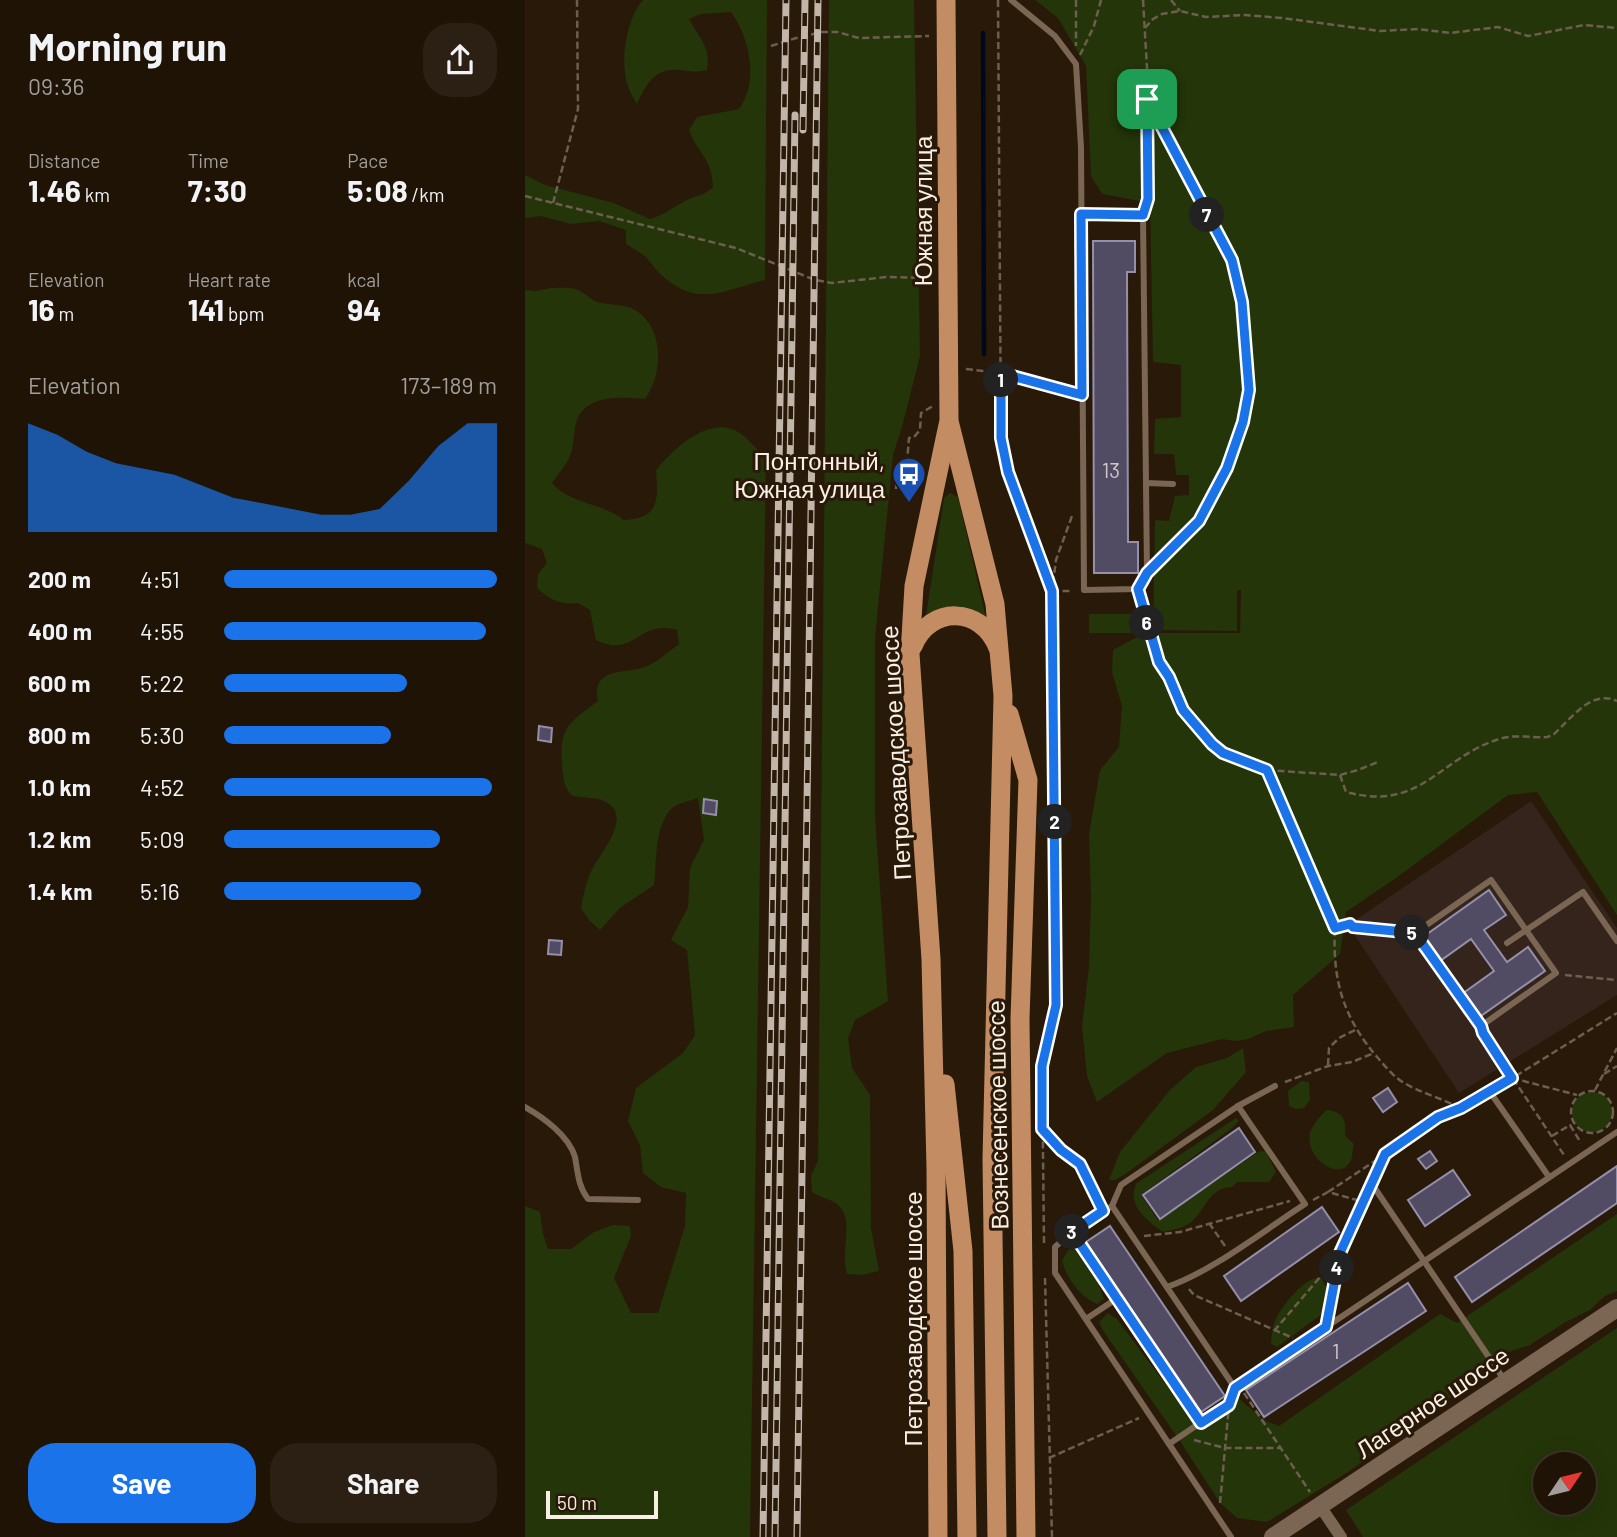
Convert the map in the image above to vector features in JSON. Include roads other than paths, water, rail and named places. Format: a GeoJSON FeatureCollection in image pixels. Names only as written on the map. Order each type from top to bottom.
{"type":"FeatureCollection","features":[{"type":"Feature","properties":{"kind":"main road","name":"Южная улица"},"geometry":{"type":"LineString","coordinates":[[946,0],[949,421]]}},
{"type":"Feature","properties":{"kind":"main road","name":"Петрозаводское шоссе"},"geometry":{"type":"LineString","coordinates":[[938,1537],[936,1168],[931,959],[910,654],[914,586],[949,421]]}},
{"type":"Feature","properties":{"kind":"main road"},"geometry":{"type":"LineString","coordinates":[[949,421],[995,604],[1003,696],[992,1158],[996,1537]]}},
{"type":"Feature","properties":{"kind":"main road"},"geometry":{"type":"LineString","coordinates":[[910,654],[918,634],[926,626],[935,620],[956,616],[977,621],[985,628],[997,646],[999,656]]}},
{"type":"Feature","properties":{"kind":"main road","name":"Вознесенское шоссе"},"geometry":{"type":"LineString","coordinates":[[1003,696],[1028,780],[1020,1019],[1026,1537]]}},
{"type":"Feature","properties":{"kind":"main road","name":"Вознесенское шоссе"},"geometry":{"type":"LineString","coordinates":[[931,959],[963,1251],[967,1537]]}},
{"type":"Feature","properties":{"kind":"street","name":"Лагерное шоссе"},"geometry":{"type":"LineString","coordinates":[[1273,1537],[1617,1308]]}},
{"type":"Feature","properties":{"kind":"street"},"geometry":{"type":"LineString","coordinates":[[1320,1506],[1341,1537]]}},
{"type":"Feature","properties":{"kind":"lane"},"geometry":{"type":"LineString","coordinates":[[1011,0],[1055,36],[1076,64],[1080,147],[1084,590],[1138,589],[1147,573],[1143,215],[1081,214]]}},
{"type":"Feature","properties":{"kind":"lane"},"geometry":{"type":"LineString","coordinates":[[1146,483],[1173,484]]}},
{"type":"Feature","properties":{"kind":"lane"},"geometry":{"type":"LineString","coordinates":[[1491,880],[1526,930],[1556,972],[1481,1026],[1415,933],[1491,880]]}},
{"type":"Feature","properties":{"kind":"lane"},"geometry":{"type":"LineString","coordinates":[[1507,943],[1583,892],[1617,941]]}},
{"type":"Feature","properties":{"kind":"lane"},"geometry":{"type":"LineString","coordinates":[[1231,1537],[1055,1273],[1055,1247],[1072,1232],[1112,1206],[1121,1185],[1238,1106],[1275,1086]]}},
{"type":"Feature","properties":{"kind":"lane"},"geometry":{"type":"LineString","coordinates":[[1490,1092],[1549,1177]]}},
{"type":"Feature","properties":{"kind":"lane"},"geometry":{"type":"LineString","coordinates":[[1167,1287],[1181,1282],[1230,1253],[1305,1204],[1238,1106]]}},
{"type":"Feature","properties":{"kind":"lane"},"geometry":{"type":"LineString","coordinates":[[525,1107],[548,1121],[574,1153],[580,1188],[588,1199],[638,1200]]}},
{"type":"Feature","properties":{"kind":"lane"},"geometry":{"type":"LineString","coordinates":[[1112,1206],[1237,1387],[1617,1132]]}},
{"type":"Feature","properties":{"kind":"lane"},"geometry":{"type":"LineString","coordinates":[[1372,1184],[1506,1383]]}},
{"type":"Feature","properties":{"kind":"lane"},"geometry":{"type":"LineString","coordinates":[[1072,1232],[1201,1423],[1169,1444]]}},
{"type":"Feature","properties":{"kind":"lane"},"geometry":{"type":"LineString","coordinates":[[1086,1320],[1116,1299]]}},
{"type":"Feature","properties":{"kind":"waterway"},"geometry":{"type":"LineString","coordinates":[[983,33],[984,354]]}},
{"type":"Feature","properties":{"kind":"railway"},"geometry":{"type":"LineString","coordinates":[[763,1537],[786,0]]}},
{"type":"Feature","properties":{"kind":"railway"},"geometry":{"type":"LineString","coordinates":[[803,130],[805,0]]}},
{"type":"Feature","properties":{"kind":"railway"},"geometry":{"type":"LineString","coordinates":[[797,1537],[818,0]]}},
{"type":"Feature","properties":{"kind":"railway"},"geometry":{"type":"LineString","coordinates":[[775,1537],[795,115]]}},
{"type":"Feature","properties":{"kind":"place","name":"Понтонный, Южная улица"},"geometry":{"type":"Point","coordinates":[909,504]}}]}
